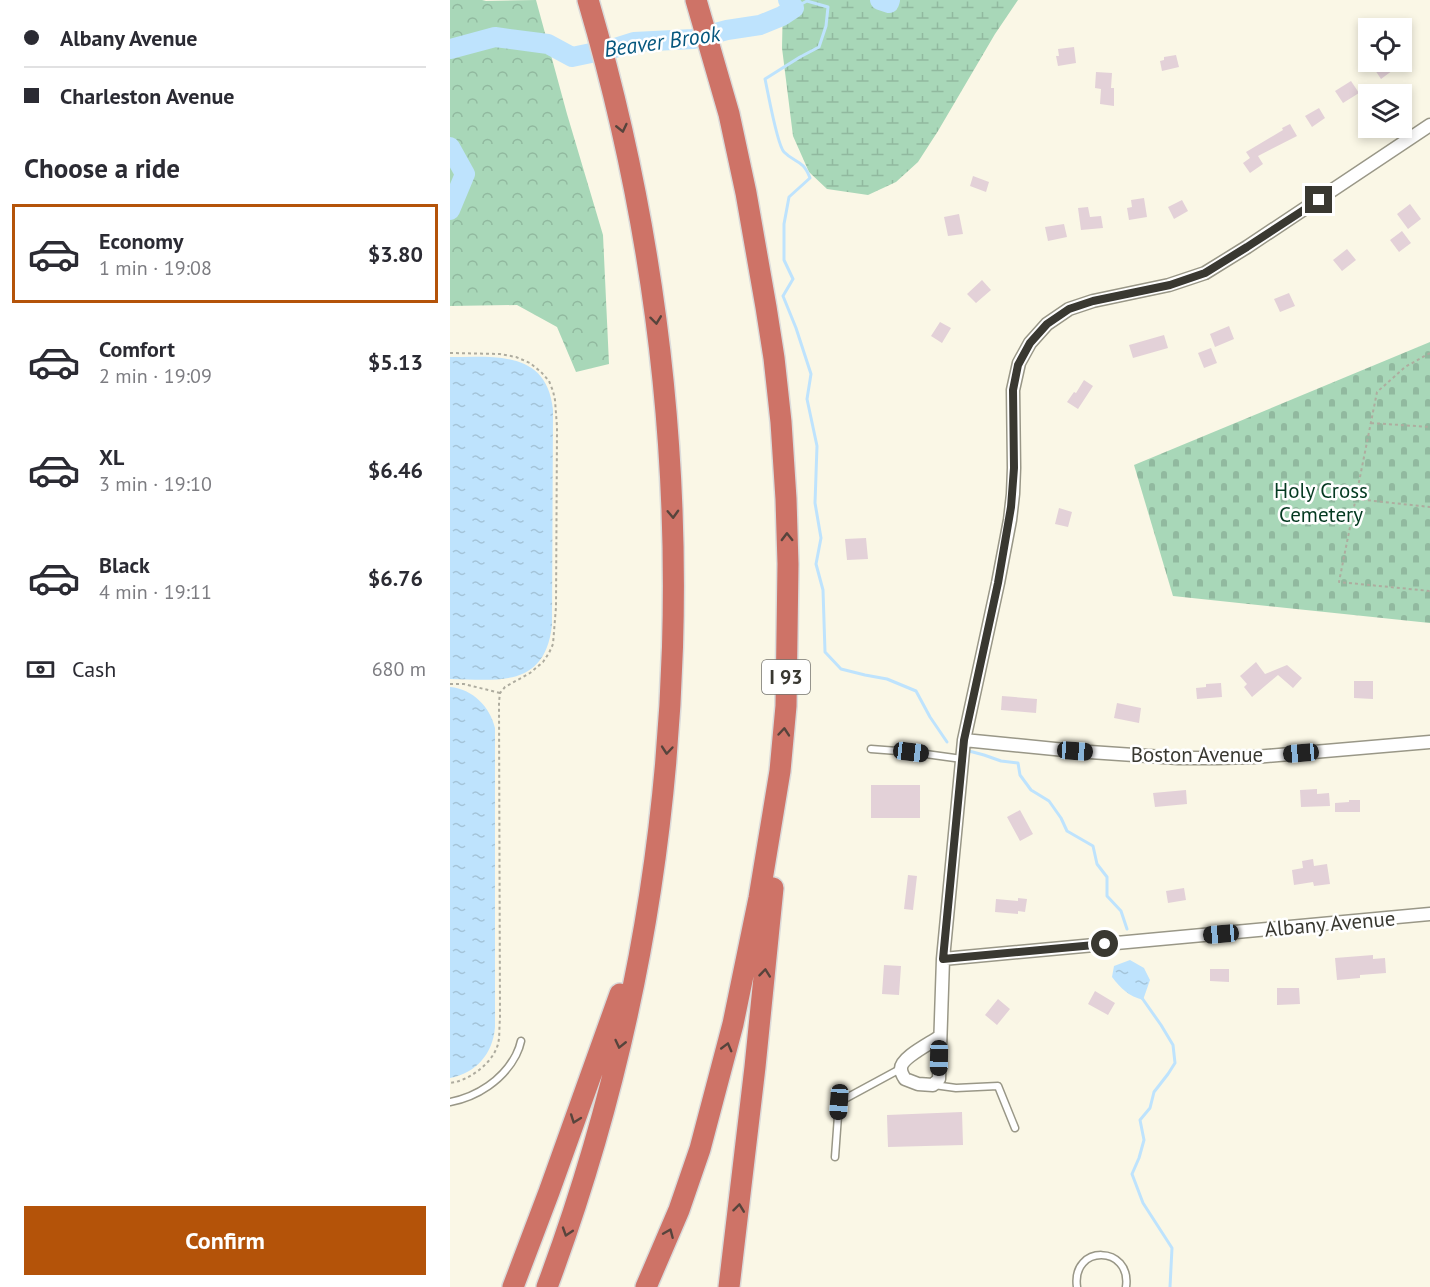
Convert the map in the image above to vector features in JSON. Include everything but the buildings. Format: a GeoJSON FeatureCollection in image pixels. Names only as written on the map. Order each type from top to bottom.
{"type":"FeatureCollection","features":[{"type":"Feature","properties":{"kind":"highway"},"geometry":{"type":"LineString","coordinates":[[547,1287],[579,1194],[602,1116],[621,1040],[645,925],[662,801],[669,721],[674,600],[672,490],[666,399],[651,278],[629,160],[588,0]]}},
{"type":"Feature","properties":{"kind":"highway","name":"I 93"},"geometry":{"type":"LineString","coordinates":[[646,1287],[679,1210],[700,1149],[733,1024],[759,898],[780,771],[786,706],[788,564],[781,422],[766,307],[746,193],[729,114],[699,9]]}},
{"type":"Feature","properties":{"kind":"highway"},"geometry":{"type":"LineString","coordinates":[[729,1287],[758,1043],[778,833],[780,771]]}},
{"type":"Feature","properties":{"kind":"highway"},"geometry":{"type":"LineString","coordinates":[[513,1287],[645,925]]}},
{"type":"Feature","properties":{"kind":"street"},"geometry":{"type":"LineString","coordinates":[[939,1037],[902,1062],[901,1069],[905,1079],[918,1084],[933,1085],[939,1079],[943,959],[964,740],[1010,520],[1014,468],[1013,390],[1018,365],[1030,343],[1047,324],[1069,309],[1093,301],[1170,285],[1205,273],[1430,125]]}},
{"type":"Feature","properties":{"kind":"street","name":"Boston Avenue"},"geometry":{"type":"LineString","coordinates":[[964,740],[1178,758],[1255,757],[1430,742]]}},
{"type":"Feature","properties":{"kind":"street","name":"Albany Avenue"},"geometry":{"type":"LineString","coordinates":[[943,959],[1430,914]]}},
{"type":"Feature","properties":{"kind":"lane"},"geometry":{"type":"LineString","coordinates":[[871,749],[963,759]]}},
{"type":"Feature","properties":{"kind":"lane"},"geometry":{"type":"LineString","coordinates":[[450,1102],[473,1095],[504,1073],[516,1055],[521,1041]]}},
{"type":"Feature","properties":{"kind":"lane"},"geometry":{"type":"LineString","coordinates":[[835,1158],[839,1102],[901,1069]]}},
{"type":"Feature","properties":{"kind":"lane"},"geometry":{"type":"LineString","coordinates":[[933,1085],[956,1088],[998,1086],[1015,1128]]}},
{"type":"Feature","properties":{"kind":"lane"},"geometry":{"type":"LineString","coordinates":[[1077,1287],[1077,1271],[1088,1258],[1096,1255],[1112,1257],[1119,1262],[1127,1277],[1126,1287]]}},
{"type":"Feature","properties":{"kind":"path"},"geometry":{"type":"LineString","coordinates":[[450,353],[500,354],[530,363],[549,381],[555,400],[557,427],[556,607],[553,644],[543,662],[500,693],[499,702],[500,1019],[498,1045],[482,1067],[469,1076],[450,1083]]}},
{"type":"Feature","properties":{"kind":"path"},"geometry":{"type":"LineString","coordinates":[[1430,353],[1405,367],[1377,392],[1339,582],[1430,591]]}},
{"type":"Feature","properties":{"kind":"path"},"geometry":{"type":"LineString","coordinates":[[1371,423],[1430,427]]}},
{"type":"Feature","properties":{"kind":"path"},"geometry":{"type":"LineString","coordinates":[[1356,499],[1430,507]]}},
{"type":"Feature","properties":{"kind":"path"},"geometry":{"type":"LineString","coordinates":[[450,684],[464,684],[500,693]]}},
{"type":"Feature","properties":{"kind":"green space"},"geometry":{"type":"Polygon","coordinates":[[[450,0],[536,0],[603,235],[609,364],[576,372],[557,327],[517,305],[450,306],[450,0]]]}},
{"type":"Feature","properties":{"kind":"green space"},"geometry":{"type":"Polygon","coordinates":[[[783,0],[1018,0],[918,162],[896,182],[868,195],[827,189],[809,172],[793,136],[782,48],[783,0]]]}},
{"type":"Feature","properties":{"kind":"green space","name":"Holy Cross Cemetery"},"geometry":{"type":"Polygon","coordinates":[[[1430,342],[1430,623],[1173,596],[1134,465],[1430,342]]]}},
{"type":"Feature","properties":{"kind":"water"},"geometry":{"type":"Polygon","coordinates":[[[450,357],[501,358],[530,367],[541,376],[549,390],[553,410],[552,625],[548,645],[540,660],[530,670],[502,679],[450,679],[450,357]]]}},
{"type":"Feature","properties":{"kind":"water"},"geometry":{"type":"Polygon","coordinates":[[[450,687],[466,691],[479,700],[493,720],[495,728],[495,1027],[491,1046],[482,1061],[468,1072],[450,1078],[450,687]]]}},
{"type":"Feature","properties":{"kind":"water"},"geometry":{"type":"Polygon","coordinates":[[[1130,960],[1144,968],[1150,980],[1143,1000],[1126,991],[1112,977],[1114,966],[1130,960]]]}},
{"type":"Feature","properties":{"kind":"waterway","name":"Beaver Brook"},"geometry":{"type":"LineString","coordinates":[[450,49],[495,37],[548,44],[572,57],[634,42],[693,39],[727,30],[760,25],[794,8],[788,0]]}},
{"type":"Feature","properties":{"kind":"waterway","name":"Beaver Brook"},"geometry":{"type":"LineString","coordinates":[[880,0],[889,3],[890,0]]}},
{"type":"Feature","properties":{"kind":"waterway"},"geometry":{"type":"LineString","coordinates":[[794,8],[807,1],[828,7],[826,26],[819,47],[765,79],[781,147],[788,156],[802,165],[810,178],[789,197],[784,224],[784,260],[793,279],[783,296],[811,374],[807,399],[817,446],[815,503],[821,538],[816,564],[823,590],[825,652],[841,669],[887,679],[916,691],[947,742]]}},
{"type":"Feature","properties":{"kind":"waterway","name":"Beaver Brook"},"geometry":{"type":"LineString","coordinates":[[450,147],[465,174],[450,210]]}},
{"type":"Feature","properties":{"kind":"waterway"},"geometry":{"type":"LineString","coordinates":[[969,751],[1001,761],[1018,763],[1020,775],[1031,790],[1049,801],[1067,831],[1093,846],[1097,864],[1107,877],[1107,896],[1121,911],[1127,929]]}},
{"type":"Feature","properties":{"kind":"waterway"},"geometry":{"type":"LineString","coordinates":[[1142,998],[1173,1045],[1175,1063],[1154,1092],[1150,1108],[1140,1120],[1144,1140],[1132,1174],[1143,1203],[1172,1248],[1170,1287]]}},
{"type":"Feature","properties":{"kind":"route"},"geometry":{"type":"LineString","coordinates":[[1105,944],[943,959],[964,740],[1010,520],[1014,468],[1013,390],[1018,365],[1030,343],[1047,324],[1069,309],[1093,301],[1170,285],[1205,273],[1319,200]]}}]}
